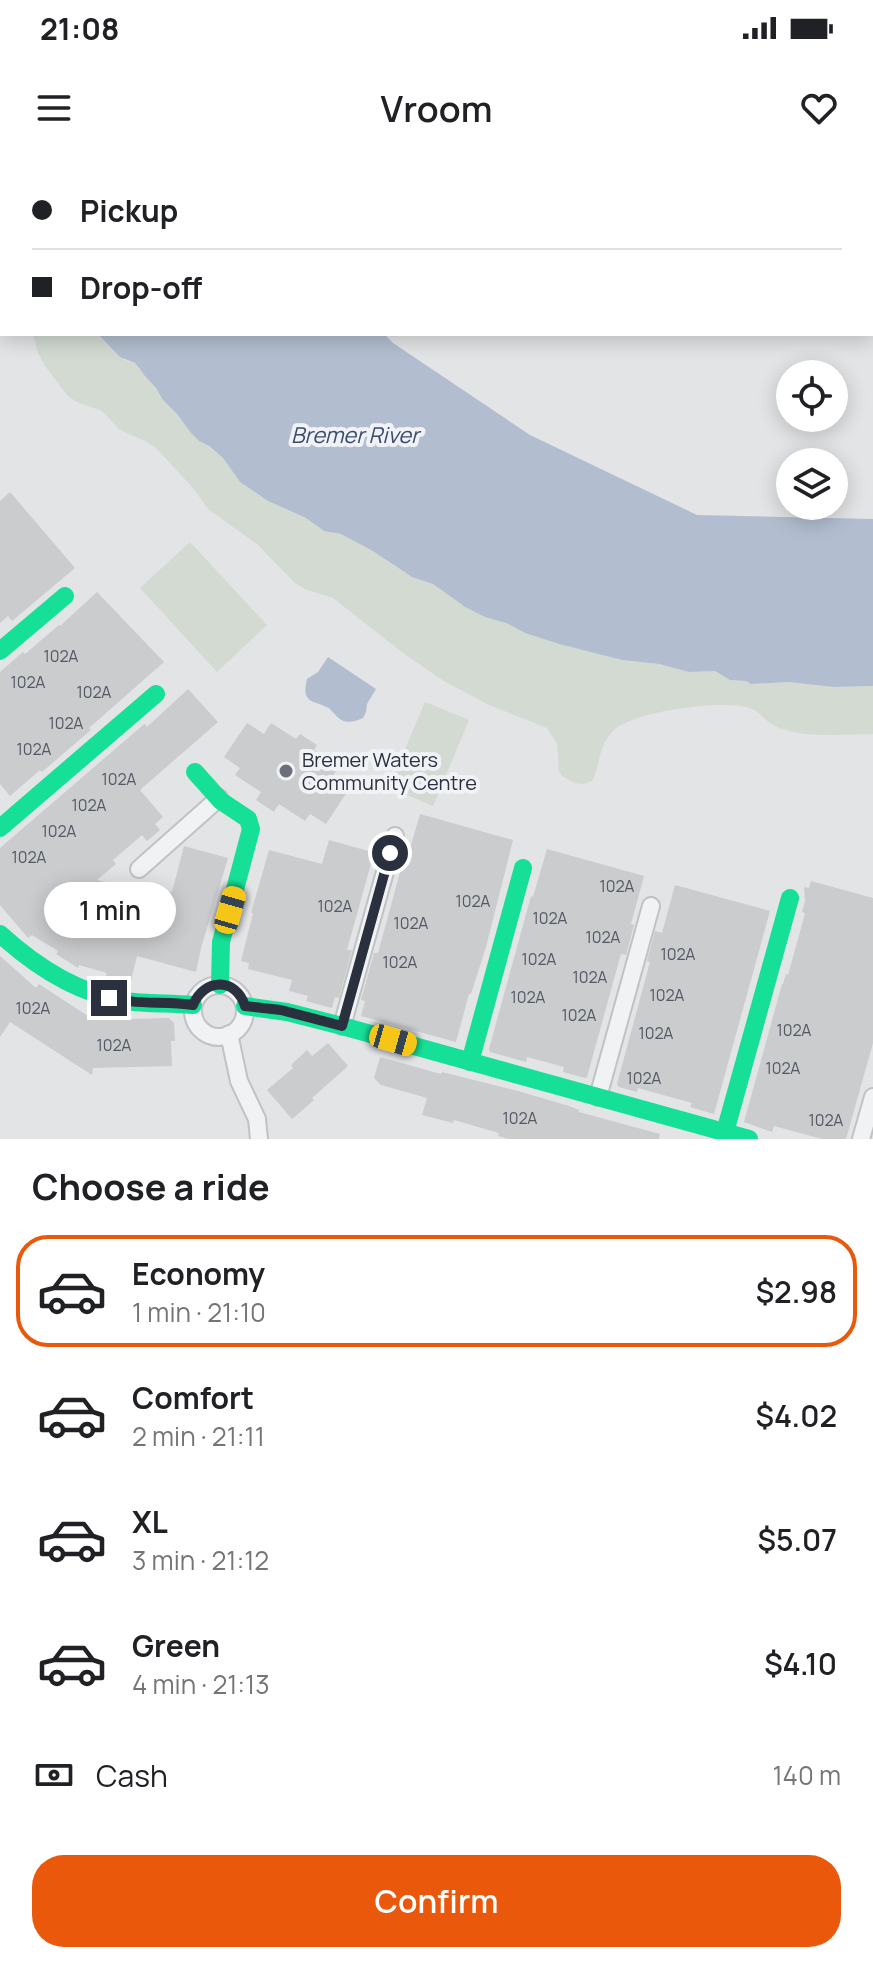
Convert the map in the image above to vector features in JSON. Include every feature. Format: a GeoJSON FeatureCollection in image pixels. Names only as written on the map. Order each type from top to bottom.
{"type":"FeatureCollection","features":[{"type":"Feature","properties":{"kind":"street"},"geometry":{"type":"LineString","coordinates":[[0,651],[65,596]]}},
{"type":"Feature","properties":{"kind":"street"},"geometry":{"type":"LineString","coordinates":[[0,828],[156,694]]}},
{"type":"Feature","properties":{"kind":"street"},"geometry":{"type":"LineString","coordinates":[[195,772],[219,798],[246,817],[251,829],[221,942],[220,985]]}},
{"type":"Feature","properties":{"kind":"street"},"geometry":{"type":"LineString","coordinates":[[139,869],[219,798]]}},
{"type":"Feature","properties":{"kind":"street"},"geometry":{"type":"LineString","coordinates":[[342,1026],[395,836]]}},
{"type":"Feature","properties":{"kind":"street"},"geometry":{"type":"LineString","coordinates":[[470,1062],[523,868]]}},
{"type":"Feature","properties":{"kind":"street"},"geometry":{"type":"LineString","coordinates":[[725,1132],[790,898]]}},
{"type":"Feature","properties":{"kind":"street"},"geometry":{"type":"LineString","coordinates":[[598,1097],[651,906]]}},
{"type":"Feature","properties":{"kind":"street"},"geometry":{"type":"LineString","coordinates":[[0,934],[28,958],[91,993],[129,1001],[193,1005]]}},
{"type":"Feature","properties":{"kind":"street"},"geometry":{"type":"LineString","coordinates":[[229,986],[242,998],[245,1015],[237,1030],[217,1037],[202,1030],[194,1017],[193,1005],[205,988],[229,986]]}},
{"type":"Feature","properties":{"kind":"street"},"geometry":{"type":"LineString","coordinates":[[245,1006],[281,1010],[342,1026],[749,1139]]}},
{"type":"Feature","properties":{"kind":"street"},"geometry":{"type":"LineString","coordinates":[[229,1034],[239,1081],[257,1119],[259,1139]]}},
{"type":"Feature","properties":{"kind":"street"},"geometry":{"type":"LineString","coordinates":[[861,1139],[873,1097]]}},
{"type":"Feature","properties":{"kind":"shaded area"},"geometry":{"type":"Polygon","coordinates":[[[34,336],[100,336],[125,360],[135,363],[191,433],[223,458],[240,482],[324,531],[341,534],[405,573],[433,584],[485,617],[559,644],[622,660],[659,664],[689,672],[715,671],[730,680],[751,684],[788,682],[834,687],[873,686],[873,734],[793,732],[772,724],[753,709],[738,706],[679,709],[638,718],[613,731],[604,744],[592,781],[575,783],[559,771],[557,744],[547,728],[489,705],[444,681],[333,598],[295,583],[258,545],[208,509],[156,448],[120,430],[102,411],[68,396],[38,353],[34,336]]]}},
{"type":"Feature","properties":{"kind":"shaded area"},"geometry":{"type":"Polygon","coordinates":[[[190,542],[267,625],[217,672],[140,588],[190,542]]]}},
{"type":"Feature","properties":{"kind":"shaded area"},"geometry":{"type":"Polygon","coordinates":[[[425,702],[469,720],[433,806],[389,787],[425,702]]]}},
{"type":"Feature","properties":{"kind":"water","name":"Bremer River"},"geometry":{"type":"Polygon","coordinates":[[[100,336],[386,336],[530,435],[697,515],[776,517],[776,520],[873,519],[873,686],[834,687],[788,682],[751,684],[730,680],[715,671],[689,672],[659,664],[622,660],[559,644],[485,617],[433,584],[412,577],[341,534],[324,531],[240,482],[223,458],[191,433],[135,363],[120,357],[100,336]]]}},
{"type":"Feature","properties":{"kind":"water"},"geometry":{"type":"Polygon","coordinates":[[[328,657],[376,689],[363,718],[343,721],[329,708],[307,697],[307,679],[318,672],[328,657]]]}},
{"type":"Feature","properties":{"kind":"building"},"geometry":{"type":"Polygon","coordinates":[[[10,492],[75,568],[12,621],[8,616],[0,623],[0,501],[10,492]]]}},
{"type":"Feature","properties":{"kind":"building"},"geometry":{"type":"Polygon","coordinates":[[[97,592],[164,662],[89,728],[91,730],[10,796],[0,784],[0,672],[60,626],[97,592]]]}},
{"type":"Feature","properties":{"kind":"building"},"geometry":{"type":"Polygon","coordinates":[[[188,689],[218,722],[140,790],[163,817],[155,824],[160,830],[147,841],[142,835],[113,860],[116,864],[97,880],[167,898],[169,891],[172,892],[184,846],[228,858],[196,972],[137,956],[130,985],[105,978],[107,973],[79,965],[78,968],[32,935],[28,938],[0,905],[0,848],[142,726],[145,724],[147,727],[188,689]]]}},
{"type":"Feature","properties":{"kind":"building","name":"Bremer Waters Community Centre"},"geometry":{"type":"Polygon","coordinates":[[[247,723],[264,734],[271,723],[296,739],[300,734],[317,745],[314,750],[339,767],[331,778],[349,789],[326,824],[310,814],[305,821],[279,804],[274,812],[256,800],[261,792],[235,775],[240,768],[224,757],[247,723]]]}},
{"type":"Feature","properties":{"kind":"building"},"geometry":{"type":"Polygon","coordinates":[[[420,814],[513,840],[486,947],[456,1042],[361,1016],[365,1001],[361,1000],[374,953],[378,953],[403,861],[406,862],[420,814]]]}},
{"type":"Feature","properties":{"kind":"building"},"geometry":{"type":"Polygon","coordinates":[[[329,840],[372,852],[347,950],[352,950],[339,998],[335,997],[332,1008],[306,1001],[308,996],[289,991],[292,980],[248,969],[249,963],[241,961],[269,850],[322,864],[329,840]]]}},
{"type":"Feature","properties":{"kind":"building"},"geometry":{"type":"Polygon","coordinates":[[[547,849],[644,876],[626,955],[621,954],[585,1078],[563,1072],[564,1067],[527,1057],[526,1062],[490,1052],[489,1049],[547,849]]]}},
{"type":"Feature","properties":{"kind":"building"},"geometry":{"type":"Polygon","coordinates":[[[811,881],[873,898],[873,1043],[846,1139],[822,1139],[774,1126],[772,1132],[744,1122],[782,984],[788,975],[803,921],[804,887],[809,888],[811,881]]]}},
{"type":"Feature","properties":{"kind":"building"},"geometry":{"type":"Polygon","coordinates":[[[675,885],[770,911],[714,1114],[690,1107],[692,1103],[638,1088],[637,1092],[617,1084],[650,962],[647,961],[655,931],[662,933],[675,885]]]}},
{"type":"Feature","properties":{"kind":"building"},"geometry":{"type":"Polygon","coordinates":[[[0,956],[36,988],[39,984],[94,1020],[169,1018],[174,1023],[172,1066],[93,1068],[92,1075],[10,1022],[0,1037],[0,956]]]}},
{"type":"Feature","properties":{"kind":"building"},"geometry":{"type":"Polygon","coordinates":[[[328,1043],[348,1066],[292,1119],[267,1090],[293,1068],[291,1065],[307,1050],[312,1056],[328,1043]]]}},
{"type":"Feature","properties":{"kind":"building"},"geometry":{"type":"Polygon","coordinates":[[[380,1057],[518,1091],[569,1106],[579,1112],[660,1134],[659,1139],[509,1139],[498,1136],[499,1133],[454,1120],[453,1123],[422,1115],[427,1098],[381,1085],[374,1078],[380,1057]]]}},
{"type":"Feature","properties":{"kind":"traffic: fast"},"geometry":{"type":"LineString","coordinates":[[0,651],[65,596]]}},
{"type":"Feature","properties":{"kind":"traffic: fast"},"geometry":{"type":"LineString","coordinates":[[0,828],[156,694]]}},
{"type":"Feature","properties":{"kind":"traffic: fast"},"geometry":{"type":"LineString","coordinates":[[195,772],[221,801],[248,819],[251,829],[221,942],[220,985]]}},
{"type":"Feature","properties":{"kind":"traffic: fast"},"geometry":{"type":"LineString","coordinates":[[470,1062],[523,868]]}},
{"type":"Feature","properties":{"kind":"traffic: fast"},"geometry":{"type":"LineString","coordinates":[[725,1132],[790,898]]}},
{"type":"Feature","properties":{"kind":"traffic: fast"},"geometry":{"type":"LineString","coordinates":[[0,934],[42,967],[89,992],[124,1001],[193,1005]]}},
{"type":"Feature","properties":{"kind":"traffic: fast"},"geometry":{"type":"LineString","coordinates":[[245,1006],[287,1012],[342,1026],[749,1139]]}},
{"type":"Feature","properties":{"kind":"place","name":"Bremer Waters Community Centre"},"geometry":{"type":"Point","coordinates":[286,771]}},
{"type":"Feature","properties":{"kind":"route"},"geometry":{"type":"LineString","coordinates":[[109,998],[193,1005],[205,988],[222,985],[238,993],[245,1006],[281,1010],[342,1026],[390,853]]}}]}
